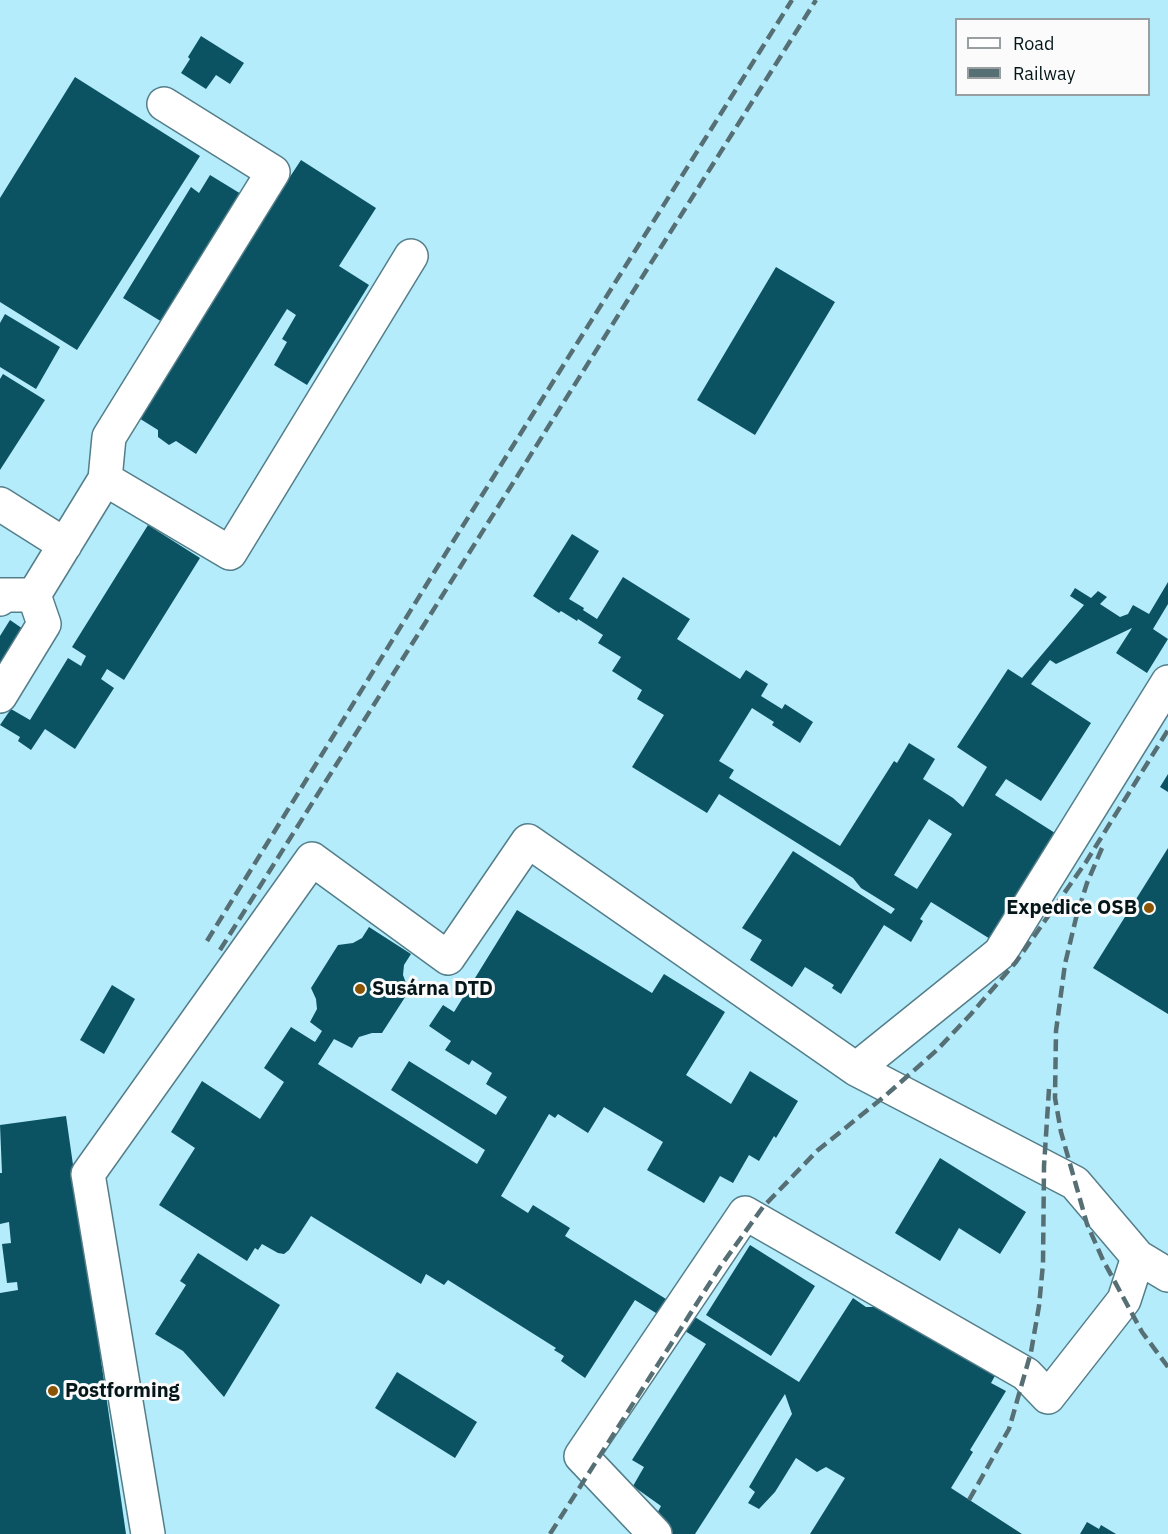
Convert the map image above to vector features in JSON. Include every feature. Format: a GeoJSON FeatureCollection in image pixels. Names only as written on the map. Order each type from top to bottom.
{"type":"FeatureCollection","features":[{"type":"Feature","properties":{"kind":"lane"},"geometry":{"type":"LineString","coordinates":[[34,595],[105,479],[109,437],[273,172],[164,104]]}},
{"type":"Feature","properties":{"kind":"lane"},"geometry":{"type":"LineString","coordinates":[[105,479],[230,553],[411,256]]}},
{"type":"Feature","properties":{"kind":"lane"},"geometry":{"type":"LineString","coordinates":[[0,504],[65,545]]}},
{"type":"Feature","properties":{"kind":"lane"},"geometry":{"type":"LineString","coordinates":[[0,598],[2,595],[34,595]]}},
{"type":"Feature","properties":{"kind":"lane"},"geometry":{"type":"LineString","coordinates":[[0,696],[44,624],[34,595]]}},
{"type":"Feature","properties":{"kind":"lane"},"geometry":{"type":"LineString","coordinates":[[856,1069],[1000,953],[1168,682]]}},
{"type":"Feature","properties":{"kind":"lane"},"geometry":{"type":"LineString","coordinates":[[148,1534],[88,1173],[312,859],[447,958],[528,841],[856,1069],[1075,1183],[1138,1257],[1168,1275]]}},
{"type":"Feature","properties":{"kind":"lane"},"geometry":{"type":"LineString","coordinates":[[655,1534],[581,1456],[745,1213],[1026,1374],[1048,1397],[1124,1300],[1138,1257]]}},
{"type":"Feature","properties":{"kind":"shaded area"},"geometry":{"type":"Polygon","coordinates":[[[0,0],[1168,0],[1168,1534],[0,1534],[0,0]]]}},
{"type":"Feature","properties":{"kind":"building"},"geometry":{"type":"Polygon","coordinates":[[[201,36],[244,63],[230,84],[216,75],[206,89],[181,73],[201,36]]]}},
{"type":"Feature","properties":{"kind":"building"},"geometry":{"type":"Polygon","coordinates":[[[75,77],[200,156],[77,350],[0,302],[0,198],[75,77]]]}},
{"type":"Feature","properties":{"kind":"building"},"geometry":{"type":"Polygon","coordinates":[[[301,160],[376,208],[339,266],[369,285],[307,385],[274,365],[287,342],[282,339],[296,315],[287,309],[196,454],[176,441],[169,445],[158,437],[158,430],[134,415],[301,160]]]}},
{"type":"Feature","properties":{"kind":"building"},"geometry":{"type":"Polygon","coordinates":[[[210,175],[246,197],[167,325],[123,298],[191,187],[199,193],[210,175]]]}},
{"type":"Feature","properties":{"kind":"building"},"geometry":{"type":"Polygon","coordinates":[[[776,267],[835,302],[755,435],[697,400],[776,267]]]}},
{"type":"Feature","properties":{"kind":"building"},"geometry":{"type":"Polygon","coordinates":[[[5,314],[60,347],[36,389],[0,367],[0,323],[5,314]]]}},
{"type":"Feature","properties":{"kind":"building"},"geometry":{"type":"Polygon","coordinates":[[[3,374],[45,400],[0,470],[0,379],[3,374]]]}},
{"type":"Feature","properties":{"kind":"building"},"geometry":{"type":"Polygon","coordinates":[[[148,525],[200,558],[124,680],[107,669],[101,679],[114,688],[75,749],[45,729],[31,750],[18,741],[20,737],[0,725],[11,709],[30,720],[68,658],[81,666],[86,656],[72,647],[148,525]]]}},
{"type":"Feature","properties":{"kind":"building"},"geometry":{"type":"Polygon","coordinates":[[[572,534],[599,551],[569,599],[584,608],[583,610],[597,619],[623,577],[690,619],[677,639],[740,679],[746,670],[768,684],[761,696],[782,709],[785,704],[813,722],[800,743],[772,725],[774,722],[752,708],[719,761],[734,770],[729,778],[840,846],[894,761],[897,763],[909,743],[935,759],[923,779],[963,807],[987,767],[957,747],[1008,669],[1022,678],[1084,605],[1070,596],[1075,588],[1091,598],[1098,591],[1107,597],[1100,604],[1120,617],[1128,614],[1133,605],[1149,614],[1168,582],[1168,604],[1153,629],[1168,639],[1147,673],[1116,653],[1132,628],[1056,664],[1050,660],[1031,684],[1091,723],[1041,801],[1006,779],[995,795],[1055,833],[995,942],[931,902],[920,919],[923,921],[911,942],[884,925],[841,994],[832,988],[834,985],[805,967],[792,987],[750,960],[762,940],[742,928],[793,851],[891,914],[895,909],[861,888],[853,878],[719,794],[707,813],[632,767],[664,715],[637,699],[642,690],[612,671],[621,657],[598,643],[603,635],[578,619],[577,621],[561,611],[559,613],[533,596],[572,534]],[[929,819],[894,875],[917,889],[952,834],[929,819]]]}},
{"type":"Feature","properties":{"kind":"building"},"geometry":{"type":"Polygon","coordinates":[[[10,620],[26,631],[0,675],[0,636],[10,620]]]}},
{"type":"Feature","properties":{"kind":"building"},"geometry":{"type":"Polygon","coordinates":[[[1168,774],[1168,792],[1160,787],[1168,774]]]}},
{"type":"Feature","properties":{"kind":"building","name":"Expedice OSB"},"geometry":{"type":"Polygon","coordinates":[[[1168,848],[1168,1014],[1093,968],[1168,848]]]}},
{"type":"Feature","properties":{"kind":"building"},"geometry":{"type":"Polygon","coordinates":[[[517,910],[652,993],[664,974],[725,1012],[686,1075],[731,1104],[750,1071],[798,1101],[759,1161],[749,1155],[733,1183],[720,1176],[704,1203],[647,1170],[663,1142],[604,1107],[588,1133],[558,1114],[555,1118],[549,1114],[501,1196],[528,1213],[533,1205],[570,1228],[565,1236],[799,1382],[853,1298],[866,1307],[877,1307],[996,1374],[991,1383],[1006,1391],[970,1450],[973,1452],[951,1488],[1022,1534],[810,1534],[845,1478],[826,1467],[817,1472],[796,1458],[775,1492],[759,1509],[748,1503],[755,1492],[749,1487],[792,1414],[785,1394],[695,1534],[670,1534],[652,1523],[661,1506],[633,1486],[644,1467],[632,1460],[706,1344],[635,1300],[585,1378],[561,1361],[564,1356],[554,1350],[556,1348],[448,1280],[444,1285],[426,1274],[421,1284],[311,1216],[284,1254],[262,1244],[258,1250],[255,1248],[247,1261],[159,1205],[195,1148],[171,1132],[202,1081],[260,1119],[284,1082],[264,1068],[291,1027],[315,1042],[322,1031],[310,1022],[317,1009],[311,988],[338,945],[353,943],[362,938],[369,927],[411,954],[404,965],[403,975],[409,991],[382,1033],[359,1037],[352,1048],[334,1039],[318,1064],[477,1164],[485,1150],[391,1090],[409,1061],[496,1115],[507,1097],[486,1084],[492,1073],[472,1060],[469,1065],[445,1050],[451,1041],[429,1026],[443,1005],[454,1012],[517,910]]]}},
{"type":"Feature","properties":{"kind":"building"},"geometry":{"type":"Polygon","coordinates":[[[112,985],[135,999],[104,1054],[80,1040],[112,985]]]}},
{"type":"Feature","properties":{"kind":"building","name":"Postforming"},"geometry":{"type":"Polygon","coordinates":[[[66,1116],[126,1534],[0,1534],[0,1293],[18,1290],[17,1282],[7,1283],[2,1244],[11,1243],[9,1222],[0,1224],[0,1173],[2,1173],[0,1125],[66,1116]]]}},
{"type":"Feature","properties":{"kind":"building"},"geometry":{"type":"Polygon","coordinates":[[[940,1158],[1026,1212],[1000,1254],[959,1228],[940,1261],[895,1233],[940,1158]]]}},
{"type":"Feature","properties":{"kind":"building"},"geometry":{"type":"Polygon","coordinates":[[[750,1245],[815,1286],[771,1356],[706,1315],[750,1245]]]}},
{"type":"Feature","properties":{"kind":"building"},"geometry":{"type":"Polygon","coordinates":[[[198,1253],[280,1305],[224,1397],[183,1351],[155,1334],[186,1285],[180,1281],[198,1253]]]}},
{"type":"Feature","properties":{"kind":"building"},"geometry":{"type":"Polygon","coordinates":[[[397,1372],[477,1422],[455,1458],[375,1408],[397,1372]]]}},
{"type":"Feature","properties":{"kind":"building"},"geometry":{"type":"Polygon","coordinates":[[[1087,1522],[1099,1529],[1101,1525],[1116,1534],[1080,1534],[1087,1522]]]}},
{"type":"Feature","properties":{"kind":"railway"},"geometry":{"type":"LineString","coordinates":[[207,941],[454,540],[792,0]]}},
{"type":"Feature","properties":{"kind":"railway"},"geometry":{"type":"LineString","coordinates":[[220,950],[816,0]]}},
{"type":"Feature","properties":{"kind":"railway"},"geometry":{"type":"LineString","coordinates":[[550,1534],[720,1267],[763,1207],[818,1150],[937,1050],[1016,962],[1086,862],[1168,730]]}},
{"type":"Feature","properties":{"kind":"railway"},"geometry":{"type":"LineString","coordinates":[[1102,848],[1087,883],[1065,964],[1056,1031],[1055,1098],[1061,1132],[1087,1224],[1103,1260],[1142,1332],[1168,1367]]}},
{"type":"Feature","properties":{"kind":"railway"},"geometry":{"type":"LineString","coordinates":[[969,1500],[1009,1429],[1031,1352],[1043,1264],[1044,1166],[1049,1089]]}},
{"type":"Feature","properties":{"kind":"place","name":"Expedice OSB"},"geometry":{"type":"Point","coordinates":[1149,908]}},
{"type":"Feature","properties":{"kind":"place","name":"Susárna DTD"},"geometry":{"type":"Point","coordinates":[360,989]}},
{"type":"Feature","properties":{"kind":"place","name":"Postforming"},"geometry":{"type":"Point","coordinates":[53,1391]}}]}
